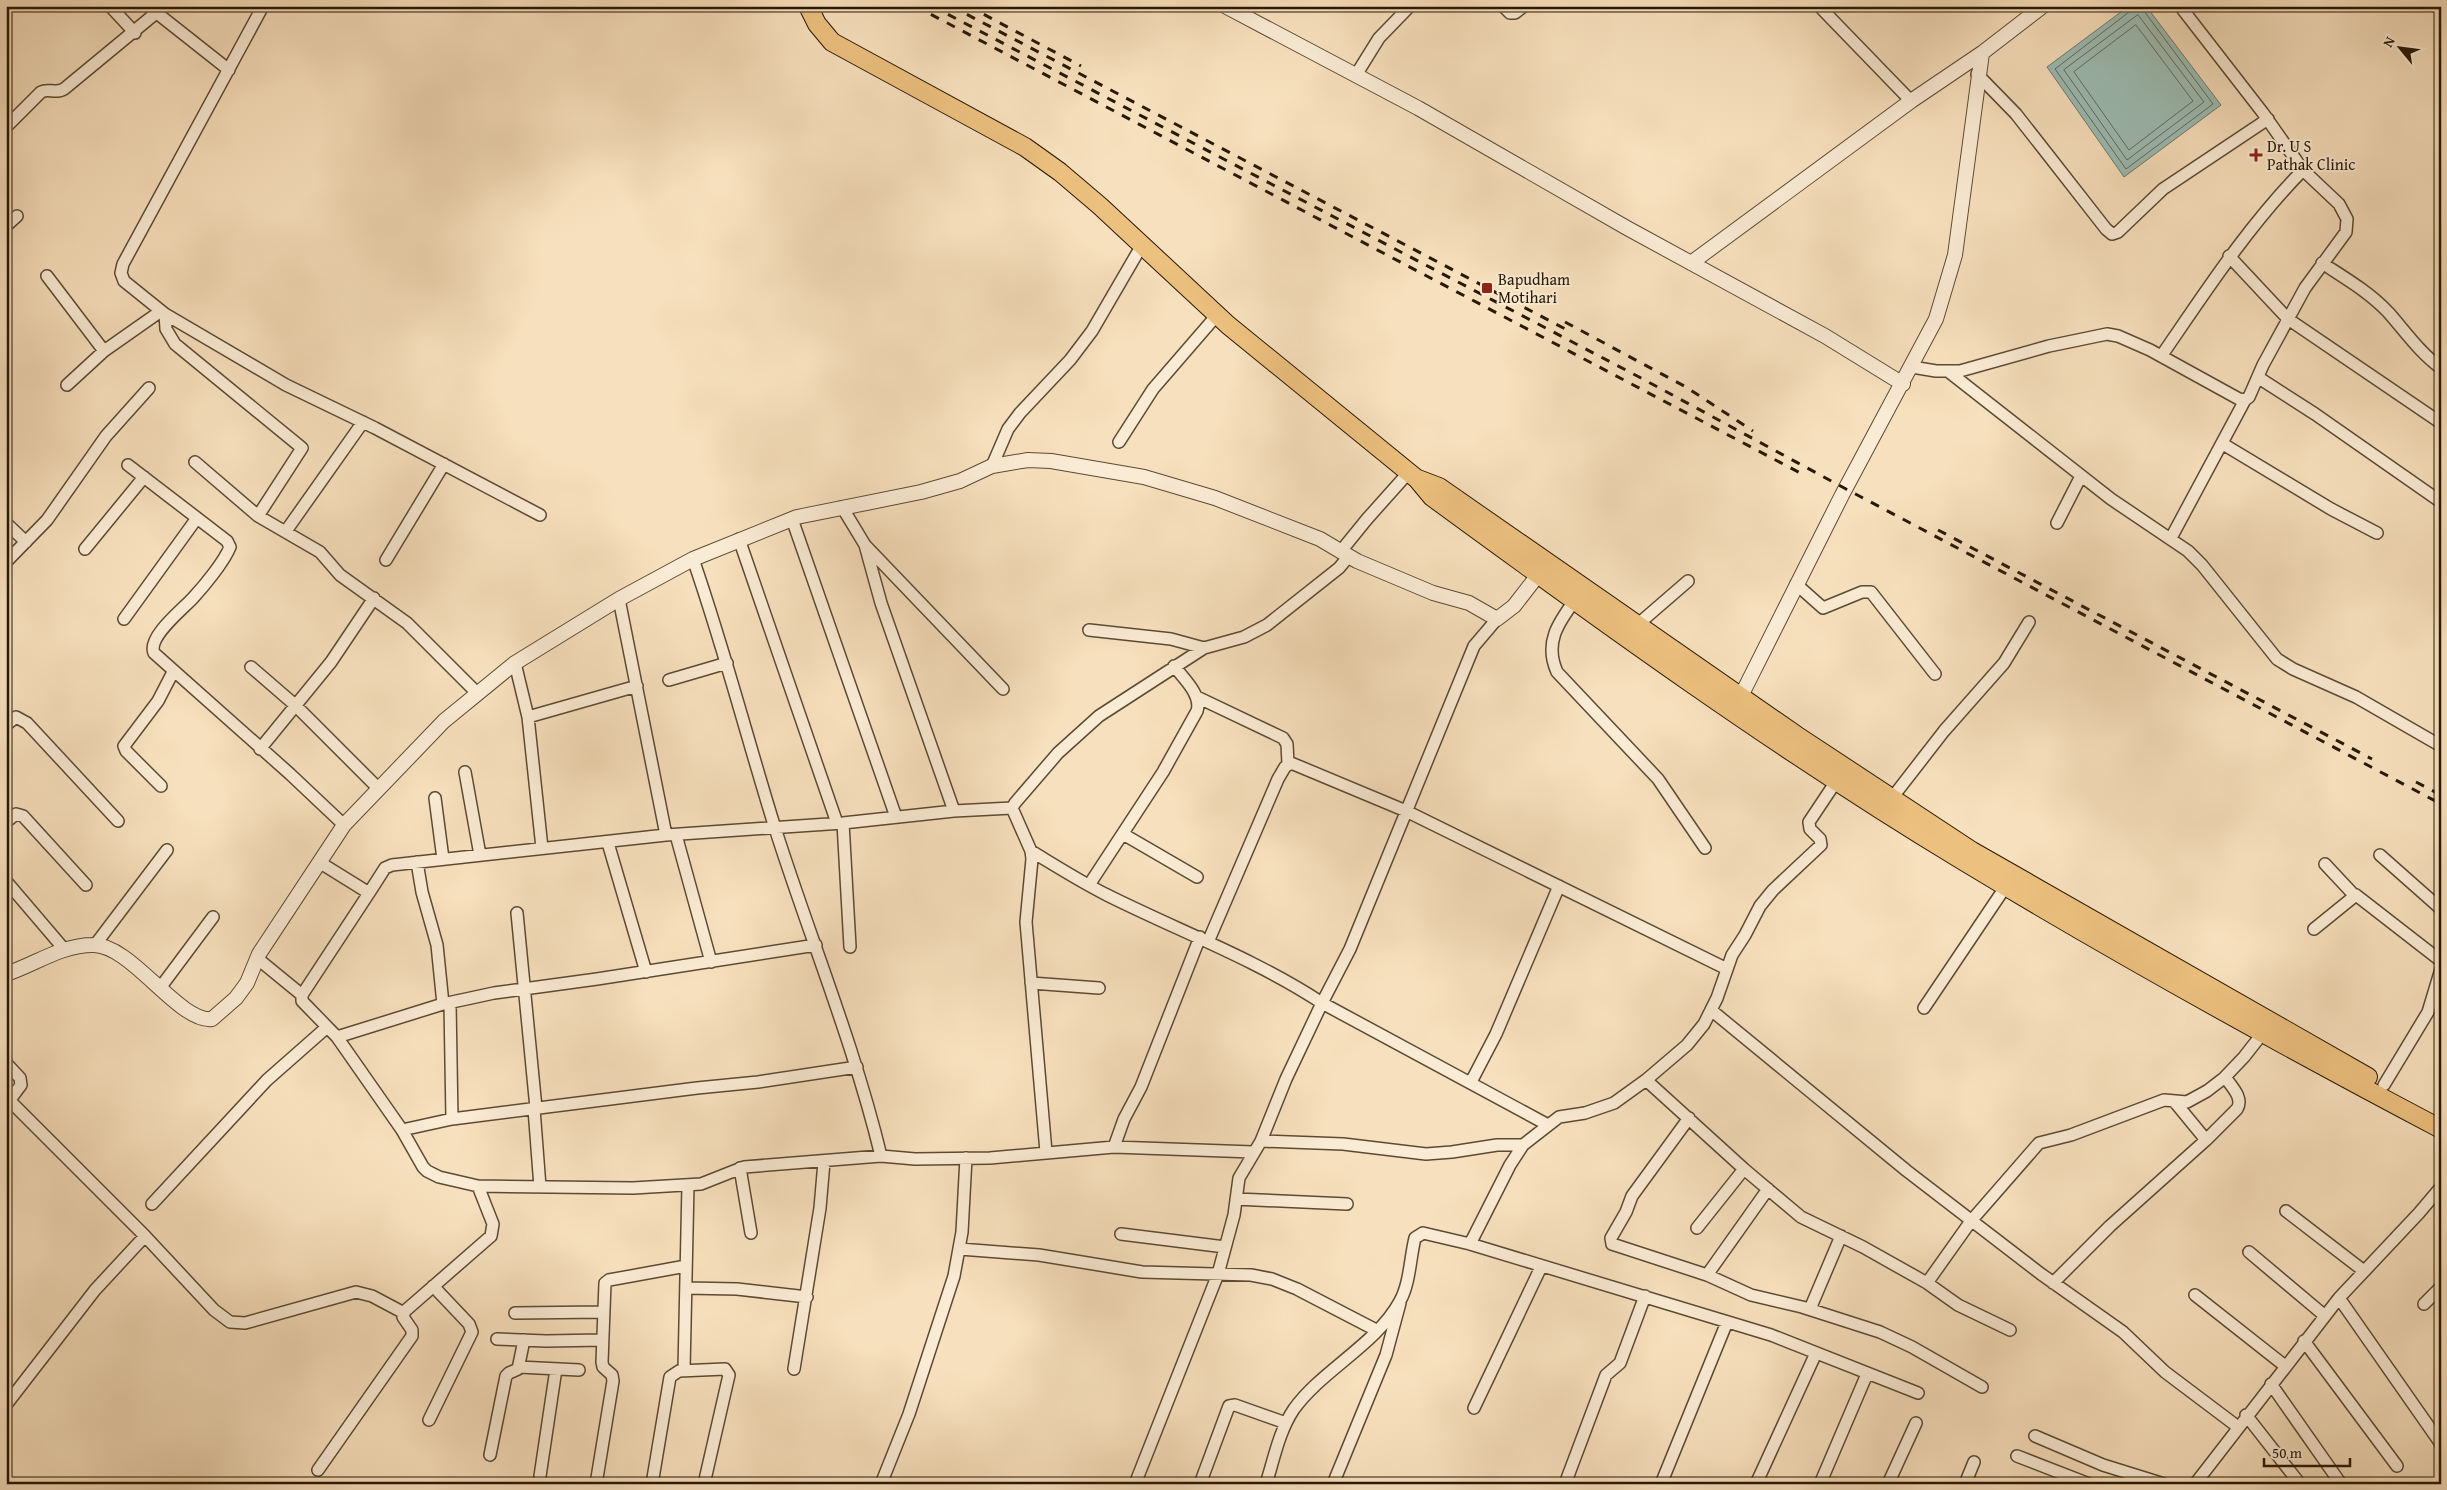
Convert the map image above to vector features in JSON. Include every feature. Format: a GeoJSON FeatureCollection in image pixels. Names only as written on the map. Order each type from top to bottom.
{"type":"FeatureCollection","features":[{"type":"Feature","properties":{"kind":"main road"},"geometry":{"type":"LineString","coordinates":[[808,6],[817,24],[832,42],[1026,147],[1073,183],[1217,315],[1413,476],[1432,497],[1538,575],[1737,703],[1796,735],[2004,870],[2441,1117]]}},
{"type":"Feature","properties":{"kind":"main road"},"geometry":{"type":"LineString","coordinates":[[1413,476],[1439,487],[1636,626],[1837,780],[1960,859],[2262,1034],[2441,1129]]}},
{"type":"Feature","properties":{"kind":"street"},"geometry":{"type":"LineString","coordinates":[[110,6],[135,33]]}},
{"type":"Feature","properties":{"kind":"street"},"geometry":{"type":"LineString","coordinates":[[263,6],[122,264],[121,273],[124,281],[163,313],[261,371],[540,515]]}},
{"type":"Feature","properties":{"kind":"street"},"geometry":{"type":"LineString","coordinates":[[1225,6],[1356,75],[1690,263],[1825,336],[1903,384]]}},
{"type":"Feature","properties":{"kind":"street"},"geometry":{"type":"LineString","coordinates":[[1356,75],[1379,38],[1410,6]]}},
{"type":"Feature","properties":{"kind":"street"},"geometry":{"type":"LineString","coordinates":[[1503,6],[1510,13],[1515,13],[1524,6]]}},
{"type":"Feature","properties":{"kind":"street"},"geometry":{"type":"LineString","coordinates":[[1819,6],[1911,101]]}},
{"type":"Feature","properties":{"kind":"street"},"geometry":{"type":"LineString","coordinates":[[1690,263],[1911,101],[1982,53],[2043,6]]}},
{"type":"Feature","properties":{"kind":"street"},"geometry":{"type":"LineString","coordinates":[[2171,538],[2245,400],[2250,397],[2263,365],[2305,288],[2346,232],[2347,219],[2339,204],[2303,170],[2268,119],[2180,6]]}},
{"type":"Feature","properties":{"kind":"street"},"geometry":{"type":"LineString","coordinates":[[6,127],[40,92],[64,89],[135,33],[152,10],[229,70]]}},
{"type":"Feature","properties":{"kind":"street"},"geometry":{"type":"LineString","coordinates":[[1737,703],[1796,584],[1936,319],[1955,255],[1982,53]]}},
{"type":"Feature","properties":{"kind":"street"},"geometry":{"type":"LineString","coordinates":[[1978,74],[2016,114],[2106,230],[2112,234],[2118,232],[2149,201],[2174,181],[2268,119]]}},
{"type":"Feature","properties":{"kind":"street"},"geometry":{"type":"LineString","coordinates":[[2162,355],[2229,256],[2277,197],[2303,170]]}},
{"type":"Feature","properties":{"kind":"street"},"geometry":{"type":"LineString","coordinates":[[6,226],[17,216]]}},
{"type":"Feature","properties":{"kind":"street"},"geometry":{"type":"LineString","coordinates":[[992,466],[1008,429],[1020,412],[1070,360],[1092,331],[1142,246]]}},
{"type":"Feature","properties":{"kind":"street"},"geometry":{"type":"LineString","coordinates":[[2229,256],[2288,319],[2441,423]]}},
{"type":"Feature","properties":{"kind":"street"},"geometry":{"type":"LineString","coordinates":[[2322,263],[2362,288],[2379,303],[2426,356],[2441,368]]}},
{"type":"Feature","properties":{"kind":"street"},"geometry":{"type":"LineString","coordinates":[[47,276],[104,351]]}},
{"type":"Feature","properties":{"kind":"street"},"geometry":{"type":"LineString","coordinates":[[67,385],[104,351],[163,313]]}},
{"type":"Feature","properties":{"kind":"street"},"geometry":{"type":"LineString","coordinates":[[163,313],[166,329],[175,344],[302,448],[258,516]]}},
{"type":"Feature","properties":{"kind":"street"},"geometry":{"type":"LineString","coordinates":[[1119,442],[1153,389],[1217,315]]}},
{"type":"Feature","properties":{"kind":"street"},"geometry":{"type":"LineString","coordinates":[[1912,367],[1948,372],[2095,335],[2107,334],[2131,341],[2162,355],[2232,396],[2245,400]]}},
{"type":"Feature","properties":{"kind":"street"},"geometry":{"type":"LineString","coordinates":[[1948,372],[2081,476],[2124,508],[2171,538],[2202,565],[2277,659],[2293,669],[2356,697],[2441,746]]}},
{"type":"Feature","properties":{"kind":"street"},"geometry":{"type":"LineString","coordinates":[[2258,378],[2315,414],[2441,502]]}},
{"type":"Feature","properties":{"kind":"street"},"geometry":{"type":"LineString","coordinates":[[6,562],[57,508],[106,436],[149,388]]}},
{"type":"Feature","properties":{"kind":"street"},"geometry":{"type":"LineString","coordinates":[[286,530],[363,422]]}},
{"type":"Feature","properties":{"kind":"street"},"geometry":{"type":"LineString","coordinates":[[2223,444],[2331,510],[2377,533]]}},
{"type":"Feature","properties":{"kind":"street"},"geometry":{"type":"LineString","coordinates":[[6,974],[24,968],[64,949],[95,945],[116,953],[188,1011],[204,1019],[212,1019],[236,998],[251,976],[258,959],[344,825],[444,720],[515,663],[618,599],[693,559],[739,539],[792,519],[842,507],[921,492],[960,481],[992,466],[1028,460],[1051,461],[1144,477],[1215,498],[1320,539],[1345,554],[1433,593],[1469,603],[1497,619]]}},
{"type":"Feature","properties":{"kind":"street"},"geometry":{"type":"LineString","coordinates":[[195,462],[258,516],[286,530],[320,552],[340,575],[374,598],[422,636],[478,694]]}},
{"type":"Feature","properties":{"kind":"street"},"geometry":{"type":"LineString","coordinates":[[386,560],[444,464]]}},
{"type":"Feature","properties":{"kind":"street"},"geometry":{"type":"LineString","coordinates":[[128,465],[229,543],[230,547],[197,593],[178,611],[153,643],[154,653],[173,672],[290,774],[344,825]]}},
{"type":"Feature","properties":{"kind":"street"},"geometry":{"type":"LineString","coordinates":[[1012,808],[1020,796],[1078,734],[1114,706],[1204,648],[1244,637],[1267,625],[1339,568],[1366,518],[1413,476]]}},
{"type":"Feature","properties":{"kind":"street"},"geometry":{"type":"LineString","coordinates":[[2057,523],[2081,476]]}},
{"type":"Feature","properties":{"kind":"street"},"geometry":{"type":"LineString","coordinates":[[85,549],[144,477]]}},
{"type":"Feature","properties":{"kind":"street"},"geometry":{"type":"LineString","coordinates":[[842,507],[865,545],[1003,689]]}},
{"type":"Feature","properties":{"kind":"street"},"geometry":{"type":"LineString","coordinates":[[124,619],[197,518]]}},
{"type":"Feature","properties":{"kind":"street"},"geometry":{"type":"LineString","coordinates":[[792,519],[896,816]]}},
{"type":"Feature","properties":{"kind":"street"},"geometry":{"type":"LineString","coordinates":[[6,523],[26,542]]}},
{"type":"Feature","properties":{"kind":"street"},"geometry":{"type":"LineString","coordinates":[[739,539],[840,823],[850,946]]}},
{"type":"Feature","properties":{"kind":"street"},"geometry":{"type":"LineString","coordinates":[[865,545],[882,602],[954,811]]}},
{"type":"Feature","properties":{"kind":"street"},"geometry":{"type":"LineString","coordinates":[[693,559],[727,663],[775,828],[857,1067],[882,1156]]}},
{"type":"Feature","properties":{"kind":"street"},"geometry":{"type":"LineString","coordinates":[[1135,1484],[1218,1274],[1236,1199],[1239,1178],[1261,1141],[1286,1079],[1350,949],[1474,646],[1497,619],[1514,606],[1538,575]]}},
{"type":"Feature","properties":{"kind":"street"},"geometry":{"type":"LineString","coordinates":[[1636,626],[1688,581]]}},
{"type":"Feature","properties":{"kind":"street"},"geometry":{"type":"LineString","coordinates":[[1796,584],[1823,608],[1862,592],[1871,592],[1936,674]]}},
{"type":"Feature","properties":{"kind":"street"},"geometry":{"type":"LineString","coordinates":[[260,749],[331,662],[374,598]]}},
{"type":"Feature","properties":{"kind":"street"},"geometry":{"type":"LineString","coordinates":[[618,599],[671,835],[711,962]]}},
{"type":"Feature","properties":{"kind":"street"},"geometry":{"type":"LineString","coordinates":[[1575,600],[1557,625],[1553,634],[1553,660],[1557,672],[1658,779],[1705,848]]}},
{"type":"Feature","properties":{"kind":"street"},"geometry":{"type":"LineString","coordinates":[[1892,798],[1944,731],[2004,663],[2029,622]]}},
{"type":"Feature","properties":{"kind":"street"},"geometry":{"type":"LineString","coordinates":[[1089,630],[1171,639],[1204,648]]}},
{"type":"Feature","properties":{"kind":"street"},"geometry":{"type":"LineString","coordinates":[[515,663],[528,717],[542,848]]}},
{"type":"Feature","properties":{"kind":"street"},"geometry":{"type":"LineString","coordinates":[[668,680],[727,663]]}},
{"type":"Feature","properties":{"kind":"street"},"geometry":{"type":"LineString","coordinates":[[1089,885],[1181,742],[1199,706],[1197,696],[1174,666]]}},
{"type":"Feature","properties":{"kind":"street"},"geometry":{"type":"LineString","coordinates":[[251,667],[295,705],[379,789]]}},
{"type":"Feature","properties":{"kind":"street"},"geometry":{"type":"LineString","coordinates":[[161,786],[126,751],[124,746],[158,701],[173,672]]}},
{"type":"Feature","properties":{"kind":"street"},"geometry":{"type":"LineString","coordinates":[[528,717],[637,686]]}},
{"type":"Feature","properties":{"kind":"street"},"geometry":{"type":"LineString","coordinates":[[1114,1147],[1124,1120],[1141,1087],[1204,939],[1278,778],[1288,764],[1287,744],[1283,738],[1197,696]]}},
{"type":"Feature","properties":{"kind":"street"},"geometry":{"type":"LineString","coordinates":[[6,725],[18,717],[27,722],[118,821]]}},
{"type":"Feature","properties":{"kind":"street"},"geometry":{"type":"LineString","coordinates":[[1288,764],[1294,764],[1406,810],[1725,968]]}},
{"type":"Feature","properties":{"kind":"street"},"geometry":{"type":"LineString","coordinates":[[465,772],[480,855]]}},
{"type":"Feature","properties":{"kind":"street"},"geometry":{"type":"LineString","coordinates":[[1470,1244],[1510,1165],[1523,1145],[1559,1117],[1585,1113],[1614,1103],[1646,1080],[1687,1045],[1704,1024],[1717,998],[1725,968],[1760,906],[1773,890],[1821,845],[1820,839],[1808,827],[1809,822],[1837,780]]}},
{"type":"Feature","properties":{"kind":"street"},"geometry":{"type":"LineString","coordinates":[[435,798],[443,859]]}},
{"type":"Feature","properties":{"kind":"street"},"geometry":{"type":"LineString","coordinates":[[302,995],[388,866],[671,835],[840,823],[954,811],[1012,808]]}},
{"type":"Feature","properties":{"kind":"street"},"geometry":{"type":"LineString","coordinates":[[1012,808],[1031,851],[1032,868],[1026,914],[1046,1152]]}},
{"type":"Feature","properties":{"kind":"street"},"geometry":{"type":"LineString","coordinates":[[6,822],[16,814],[23,816],[86,885]]}},
{"type":"Feature","properties":{"kind":"street"},"geometry":{"type":"LineString","coordinates":[[1123,834],[1197,877]]}},
{"type":"Feature","properties":{"kind":"street"},"geometry":{"type":"LineString","coordinates":[[608,843],[646,972]]}},
{"type":"Feature","properties":{"kind":"street"},"geometry":{"type":"LineString","coordinates":[[95,945],[167,850]]}},
{"type":"Feature","properties":{"kind":"street"},"geometry":{"type":"LineString","coordinates":[[1031,851],[1089,885],[1204,939],[1471,1082],[1548,1126]]}},
{"type":"Feature","properties":{"kind":"street"},"geometry":{"type":"LineString","coordinates":[[2380,855],[2441,909]]}},
{"type":"Feature","properties":{"kind":"street"},"geometry":{"type":"LineString","coordinates":[[320,862],[369,892]]}},
{"type":"Feature","properties":{"kind":"street"},"geometry":{"type":"LineString","coordinates":[[417,862],[422,892],[437,945],[446,1004],[452,1119]]}},
{"type":"Feature","properties":{"kind":"street"},"geometry":{"type":"LineString","coordinates":[[2324,864],[2354,895],[2358,896],[2441,961]]}},
{"type":"Feature","properties":{"kind":"street"},"geometry":{"type":"LineString","coordinates":[[6,880],[64,949]]}},
{"type":"Feature","properties":{"kind":"street"},"geometry":{"type":"LineString","coordinates":[[1471,1082],[1496,1034],[1559,886]]}},
{"type":"Feature","properties":{"kind":"street"},"geometry":{"type":"LineString","coordinates":[[1924,1008],[2006,886]]}},
{"type":"Feature","properties":{"kind":"street"},"geometry":{"type":"LineString","coordinates":[[2314,929],[2354,895]]}},
{"type":"Feature","properties":{"kind":"street"},"geometry":{"type":"LineString","coordinates":[[518,913],[526,988],[540,1187]]}},
{"type":"Feature","properties":{"kind":"street"},"geometry":{"type":"LineString","coordinates":[[160,988],[213,917]]}},
{"type":"Feature","properties":{"kind":"street"},"geometry":{"type":"LineString","coordinates":[[337,1037],[446,1004],[526,988],[816,946]]}},
{"type":"Feature","properties":{"kind":"street"},"geometry":{"type":"LineString","coordinates":[[258,959],[302,995],[304,1004],[337,1037],[402,1130],[426,1172],[448,1180],[478,1186],[688,1185],[712,1180],[740,1168],[777,1163],[824,1162],[882,1156],[1008,1157],[1114,1147],[1253,1152]]}},
{"type":"Feature","properties":{"kind":"street"},"geometry":{"type":"LineString","coordinates":[[2384,1085],[2428,1012],[2441,969]]}},
{"type":"Feature","properties":{"kind":"street"},"geometry":{"type":"LineString","coordinates":[[1031,983],[1099,988]]}},
{"type":"Feature","properties":{"kind":"street"},"geometry":{"type":"LineString","coordinates":[[1711,1010],[1896,1163],[2053,1283],[2123,1332],[2165,1372],[2238,1427]]}},
{"type":"Feature","properties":{"kind":"street"},"geometry":{"type":"LineString","coordinates":[[152,1204],[267,1080],[326,1028]]}},
{"type":"Feature","properties":{"kind":"street"},"geometry":{"type":"LineString","coordinates":[[1927,1283],[1971,1221],[2039,1143],[2071,1135],[2157,1102],[2187,1102],[2208,1091],[2225,1077],[2262,1034]]}},
{"type":"Feature","properties":{"kind":"street"},"geometry":{"type":"LineString","coordinates":[[6,1063],[21,1081],[20,1089],[8,1103],[145,1236],[214,1310],[230,1322],[245,1323],[356,1292],[372,1296],[404,1313]]}},
{"type":"Feature","properties":{"kind":"street"},"geometry":{"type":"LineString","coordinates":[[402,1130],[452,1119],[778,1080],[857,1067]]}},
{"type":"Feature","properties":{"kind":"street"},"geometry":{"type":"LineString","coordinates":[[2053,1283],[2110,1226],[2206,1140],[2240,1104],[2240,1098],[2225,1077]]}},
{"type":"Feature","properties":{"kind":"street"},"geometry":{"type":"LineString","coordinates":[[1646,1080],[1744,1169],[1811,1223],[1841,1236],[1927,1283],[1958,1305],[2010,1330]]}},
{"type":"Feature","properties":{"kind":"street"},"geometry":{"type":"LineString","coordinates":[[2174,1101],[2206,1140]]}},
{"type":"Feature","properties":{"kind":"street"},"geometry":{"type":"LineString","coordinates":[[1689,1118],[1632,1196],[1626,1212],[1610,1241],[1614,1245],[1707,1275],[1751,1295],[1810,1309],[1893,1337],[1982,1387]]}},
{"type":"Feature","properties":{"kind":"street"},"geometry":{"type":"LineString","coordinates":[[1261,1141],[1343,1144],[1426,1154],[1497,1145],[1523,1145]]}},
{"type":"Feature","properties":{"kind":"street"},"geometry":{"type":"LineString","coordinates":[[882,1484],[909,1414],[946,1304],[960,1249],[966,1158]]}},
{"type":"Feature","properties":{"kind":"street"},"geometry":{"type":"LineString","coordinates":[[794,1369],[820,1208],[824,1162]]}},
{"type":"Feature","properties":{"kind":"street"},"geometry":{"type":"LineString","coordinates":[[740,1168],[751,1233]]}},
{"type":"Feature","properties":{"kind":"street"},"geometry":{"type":"LineString","coordinates":[[1697,1228],[1744,1169]]}},
{"type":"Feature","properties":{"kind":"street"},"geometry":{"type":"LineString","coordinates":[[684,1370],[688,1185]]}},
{"type":"Feature","properties":{"kind":"street"},"geometry":{"type":"LineString","coordinates":[[318,1470],[412,1336],[412,1330],[403,1318],[404,1313],[488,1239],[493,1232],[493,1224],[478,1186]]}},
{"type":"Feature","properties":{"kind":"street"},"geometry":{"type":"LineString","coordinates":[[2195,1484],[2246,1415],[2339,1298],[2441,1187]]}},
{"type":"Feature","properties":{"kind":"street"},"geometry":{"type":"LineString","coordinates":[[1707,1275],[1768,1189]]}},
{"type":"Feature","properties":{"kind":"street"},"geometry":{"type":"LineString","coordinates":[[1236,1199],[1347,1204]]}},
{"type":"Feature","properties":{"kind":"street"},"geometry":{"type":"LineString","coordinates":[[2286,1211],[2364,1271]]}},
{"type":"Feature","properties":{"kind":"street"},"geometry":{"type":"LineString","coordinates":[[1333,1484],[1386,1355],[1415,1238],[1423,1233],[1470,1244],[1771,1335],[1918,1393]]}},
{"type":"Feature","properties":{"kind":"street"},"geometry":{"type":"LineString","coordinates":[[1121,1234],[1225,1247]]}},
{"type":"Feature","properties":{"kind":"street"},"geometry":{"type":"LineString","coordinates":[[6,1405],[94,1290],[145,1236]]}},
{"type":"Feature","properties":{"kind":"street"},"geometry":{"type":"LineString","coordinates":[[1810,1309],[1841,1236]]}},
{"type":"Feature","properties":{"kind":"street"},"geometry":{"type":"LineString","coordinates":[[960,1249],[1039,1255],[1142,1272],[1262,1277],[1282,1282],[1376,1330]]}},
{"type":"Feature","properties":{"kind":"street"},"geometry":{"type":"LineString","coordinates":[[2249,1252],[2325,1316]]}},
{"type":"Feature","properties":{"kind":"street"},"geometry":{"type":"LineString","coordinates":[[596,1484],[613,1382],[612,1374],[602,1365],[604,1286],[607,1281],[686,1266]]}},
{"type":"Feature","properties":{"kind":"street"},"geometry":{"type":"LineString","coordinates":[[1474,1408],[1541,1267]]}},
{"type":"Feature","properties":{"kind":"street"},"geometry":{"type":"LineString","coordinates":[[430,1420],[472,1332],[469,1324],[433,1286]]}},
{"type":"Feature","properties":{"kind":"street"},"geometry":{"type":"LineString","coordinates":[[2424,1304],[2441,1287]]}},
{"type":"Feature","properties":{"kind":"street"},"geometry":{"type":"LineString","coordinates":[[686,1288],[744,1289],[807,1297]]}},
{"type":"Feature","properties":{"kind":"street"},"geometry":{"type":"LineString","coordinates":[[2195,1295],[2285,1366]]}},
{"type":"Feature","properties":{"kind":"street"},"geometry":{"type":"LineString","coordinates":[[1565,1484],[1606,1375],[1620,1363],[1645,1296]]}},
{"type":"Feature","properties":{"kind":"street"},"geometry":{"type":"LineString","coordinates":[[2339,1298],[2441,1444]]}},
{"type":"Feature","properties":{"kind":"street"},"geometry":{"type":"LineString","coordinates":[[1266,1484],[1286,1423],[1303,1398],[1376,1330],[1401,1300]]}},
{"type":"Feature","properties":{"kind":"street"},"geometry":{"type":"LineString","coordinates":[[515,1313],[604,1312]]}},
{"type":"Feature","properties":{"kind":"street"},"geometry":{"type":"LineString","coordinates":[[1661,1484],[1727,1322]]}},
{"type":"Feature","properties":{"kind":"street"},"geometry":{"type":"LineString","coordinates":[[498,1339],[603,1340]]}},
{"type":"Feature","properties":{"kind":"street"},"geometry":{"type":"LineString","coordinates":[[490,1455],[507,1374],[516,1371],[519,1367],[524,1340]]}},
{"type":"Feature","properties":{"kind":"street"},"geometry":{"type":"LineString","coordinates":[[2304,1341],[2397,1466]]}},
{"type":"Feature","properties":{"kind":"street"},"geometry":{"type":"LineString","coordinates":[[1756,1484],[1816,1353]]}},
{"type":"Feature","properties":{"kind":"street"},"geometry":{"type":"LineString","coordinates":[[519,1367],[579,1370]]}},
{"type":"Feature","properties":{"kind":"street"},"geometry":{"type":"LineString","coordinates":[[540,1476],[556,1369]]}},
{"type":"Feature","properties":{"kind":"street"},"geometry":{"type":"LineString","coordinates":[[652,1484],[670,1377],[675,1372],[684,1370],[725,1369],[730,1373],[704,1484]]}},
{"type":"Feature","properties":{"kind":"street"},"geometry":{"type":"LineString","coordinates":[[1820,1484],[1867,1374]]}},
{"type":"Feature","properties":{"kind":"street"},"geometry":{"type":"LineString","coordinates":[[2271,1384],[2341,1484]]}},
{"type":"Feature","properties":{"kind":"street"},"geometry":{"type":"LineString","coordinates":[[1200,1484],[1225,1411],[1229,1406],[1235,1405],[1286,1423]]}},
{"type":"Feature","properties":{"kind":"street"},"geometry":{"type":"LineString","coordinates":[[2246,1415],[2300,1484]]}},
{"type":"Feature","properties":{"kind":"street"},"geometry":{"type":"LineString","coordinates":[[1888,1484],[1916,1423]]}},
{"type":"Feature","properties":{"kind":"street"},"geometry":{"type":"LineString","coordinates":[[2035,1436],[2103,1465],[2164,1484]]}},
{"type":"Feature","properties":{"kind":"street"},"geometry":{"type":"LineString","coordinates":[[2017,1456],[2089,1484]]}},
{"type":"Feature","properties":{"kind":"street"},"geometry":{"type":"LineString","coordinates":[[1965,1484],[1974,1462]]}},
{"type":"Feature","properties":{"kind":"water"},"geometry":{"type":"Polygon","coordinates":[[[2129,6],[2146,6],[2221,105],[2124,177],[2047,67],[2129,6]]]}},
{"type":"Feature","properties":{"kind":"railway"},"geometry":{"type":"LineString","coordinates":[[915,6],[1804,475]]}},
{"type":"Feature","properties":{"kind":"railway"},"geometry":{"type":"LineString","coordinates":[[932,6],[1641,378],[1846,489],[2441,804]]}},
{"type":"Feature","properties":{"kind":"railway"},"geometry":{"type":"LineString","coordinates":[[951,6],[1571,332]]}},
{"type":"Feature","properties":{"kind":"railway"},"geometry":{"type":"LineString","coordinates":[[968,6],[1081,66]]}},
{"type":"Feature","properties":{"kind":"railway"},"geometry":{"type":"LineString","coordinates":[[1565,322],[1686,387],[1753,431]]}},
{"type":"Feature","properties":{"kind":"railway"},"geometry":{"type":"LineString","coordinates":[[1938,530],[2372,759]]}},
{"type":"Feature","properties":{"kind":"railway"},"geometry":{"type":"LineString","coordinates":[[2416,782],[2441,795]]}},
{"type":"Feature","properties":{"kind":"place","name":"Dr. U S Pathak Clinic"},"geometry":{"type":"Point","coordinates":[2256,155]}},
{"type":"Feature","properties":{"kind":"place","name":"Bapudham Motihari"},"geometry":{"type":"Point","coordinates":[1487,288]}}]}
